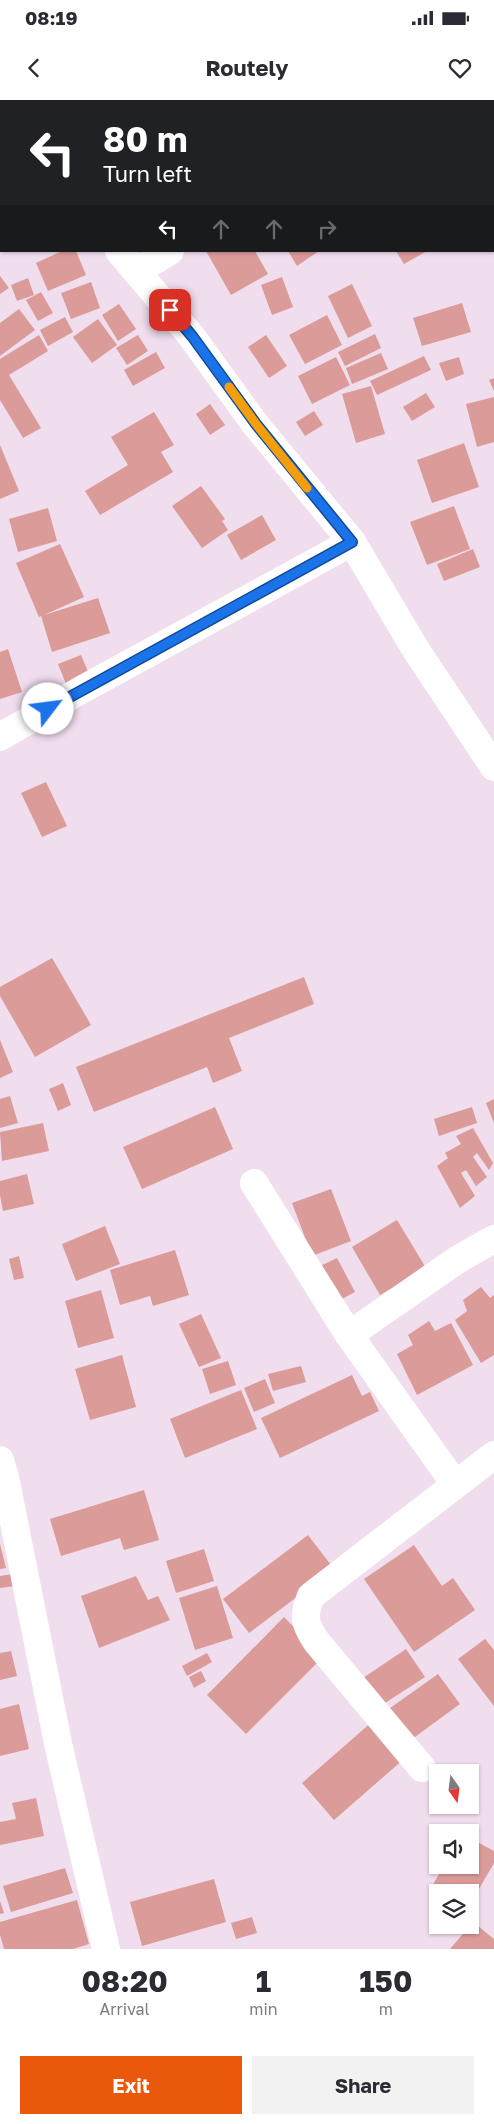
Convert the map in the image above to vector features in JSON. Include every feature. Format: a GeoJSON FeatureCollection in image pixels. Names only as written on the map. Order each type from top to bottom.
{"type":"FeatureCollection","features":[{"type":"Feature","properties":{"kind":"street"},"geometry":{"type":"LineString","coordinates":[[120,252],[192,336],[256,424],[352,542],[416,650],[494,767]]}},
{"type":"Feature","properties":{"kind":"street"},"geometry":{"type":"LineString","coordinates":[[137,272],[168,252]]}},
{"type":"Feature","properties":{"kind":"street"},"geometry":{"type":"LineString","coordinates":[[0,737],[81,690],[352,542]]}},
{"type":"Feature","properties":{"kind":"street"},"geometry":{"type":"LineString","coordinates":[[254,1183],[349,1335],[455,1484]]}},
{"type":"Feature","properties":{"kind":"street"},"geometry":{"type":"LineString","coordinates":[[349,1335],[457,1260],[494,1239]]}},
{"type":"Feature","properties":{"kind":"street"},"geometry":{"type":"LineString","coordinates":[[422,1768],[316,1641],[306,1626],[305,1610],[311,1596],[494,1455]]}},
{"type":"Feature","properties":{"kind":"street"},"geometry":{"type":"LineString","coordinates":[[2,1472],[59,1748],[106,1949]]}},
{"type":"Feature","properties":{"kind":"building"},"geometry":{"type":"Polygon","coordinates":[[[60,252],[76,252],[86,275],[48,291],[36,263],[60,252]]]}},
{"type":"Feature","properties":{"kind":"building"},"geometry":{"type":"Polygon","coordinates":[[[207,252],[256,252],[268,274],[231,295],[207,252]]]}},
{"type":"Feature","properties":{"kind":"building"},"geometry":{"type":"Polygon","coordinates":[[[289,252],[318,252],[297,266],[289,252]]]}},
{"type":"Feature","properties":{"kind":"building"},"geometry":{"type":"Polygon","coordinates":[[[397,252],[425,252],[404,264],[397,252]]]}},
{"type":"Feature","properties":{"kind":"building"},"geometry":{"type":"Polygon","coordinates":[[[0,276],[9,288],[0,294],[0,276]]]}},
{"type":"Feature","properties":{"kind":"building"},"geometry":{"type":"Polygon","coordinates":[[[282,277],[293,307],[272,315],[261,285],[282,277]]]}},
{"type":"Feature","properties":{"kind":"building"},"geometry":{"type":"Polygon","coordinates":[[[28,278],[34,295],[17,301],[11,285],[28,278]]]}},
{"type":"Feature","properties":{"kind":"building"},"geometry":{"type":"Polygon","coordinates":[[[91,282],[100,308],[71,319],[61,293],[91,282]]]}},
{"type":"Feature","properties":{"kind":"building"},"geometry":{"type":"Polygon","coordinates":[[[352,284],[372,326],[348,338],[328,296],[352,284]]]}},
{"type":"Feature","properties":{"kind":"building"},"geometry":{"type":"Polygon","coordinates":[[[41,292],[53,313],[38,321],[26,300],[41,292]]]}},
{"type":"Feature","properties":{"kind":"building"},"geometry":{"type":"Polygon","coordinates":[[[462,303],[471,332],[422,346],[413,318],[462,303]]]}},
{"type":"Feature","properties":{"kind":"building"},"geometry":{"type":"Polygon","coordinates":[[[119,304],[136,329],[118,341],[102,315],[119,304]]]}},
{"type":"Feature","properties":{"kind":"building"},"geometry":{"type":"Polygon","coordinates":[[[19,309],[35,330],[0,356],[0,323],[19,309]]]}},
{"type":"Feature","properties":{"kind":"building"},"geometry":{"type":"Polygon","coordinates":[[[327,315],[342,345],[305,364],[289,335],[327,315]]]}},
{"type":"Feature","properties":{"kind":"building"},"geometry":{"type":"Polygon","coordinates":[[[65,317],[73,332],[48,346],[40,330],[65,317]]]}},
{"type":"Feature","properties":{"kind":"building"},"geometry":{"type":"Polygon","coordinates":[[[98,319],[117,345],[92,363],[73,337],[98,319]]]}},
{"type":"Feature","properties":{"kind":"building"},"geometry":{"type":"Polygon","coordinates":[[[375,334],[381,348],[345,366],[338,352],[375,334]]]}},
{"type":"Feature","properties":{"kind":"building"},"geometry":{"type":"Polygon","coordinates":[[[39,335],[48,351],[9,375],[41,428],[23,438],[0,400],[0,359],[39,335]]]}},
{"type":"Feature","properties":{"kind":"building"},"geometry":{"type":"Polygon","coordinates":[[[138,335],[148,351],[127,365],[116,348],[138,335]]]}},
{"type":"Feature","properties":{"kind":"building"},"geometry":{"type":"Polygon","coordinates":[[[266,335],[287,366],[269,378],[248,347],[266,335]]]}},
{"type":"Feature","properties":{"kind":"building"},"geometry":{"type":"Polygon","coordinates":[[[156,352],[165,368],[133,386],[124,370],[156,352]]]}},
{"type":"Feature","properties":{"kind":"building"},"geometry":{"type":"Polygon","coordinates":[[[381,353],[388,369],[352,384],[346,368],[381,353]]]}},
{"type":"Feature","properties":{"kind":"building"},"geometry":{"type":"Polygon","coordinates":[[[424,356],[431,370],[377,395],[370,381],[424,356]]]}},
{"type":"Feature","properties":{"kind":"building"},"geometry":{"type":"Polygon","coordinates":[[[336,357],[350,385],[312,404],[298,376],[336,357]]]}},
{"type":"Feature","properties":{"kind":"building"},"geometry":{"type":"Polygon","coordinates":[[[459,357],[464,374],[446,381],[439,363],[459,357]]]}},
{"type":"Feature","properties":{"kind":"building"},"geometry":{"type":"Polygon","coordinates":[[[494,378],[494,391],[489,380],[494,378]]]}},
{"type":"Feature","properties":{"kind":"building"},"geometry":{"type":"Polygon","coordinates":[[[371,386],[385,434],[356,443],[342,394],[371,386]]]}},
{"type":"Feature","properties":{"kind":"building"},"geometry":{"type":"Polygon","coordinates":[[[426,393],[435,407],[412,421],[403,407],[426,393]]]}},
{"type":"Feature","properties":{"kind":"building"},"geometry":{"type":"Polygon","coordinates":[[[494,397],[494,442],[477,447],[466,404],[494,397]]]}},
{"type":"Feature","properties":{"kind":"building"},"geometry":{"type":"Polygon","coordinates":[[[210,404],[225,425],[210,435],[196,414],[210,404]]]}},
{"type":"Feature","properties":{"kind":"building"},"geometry":{"type":"Polygon","coordinates":[[[314,411],[323,425],[305,436],[296,422],[314,411]]]}},
{"type":"Feature","properties":{"kind":"building"},"geometry":{"type":"Polygon","coordinates":[[[154,412],[174,445],[161,452],[173,472],[100,515],[85,491],[128,465],[111,437],[154,412]]]}},
{"type":"Feature","properties":{"kind":"building"},"geometry":{"type":"Polygon","coordinates":[[[464,443],[479,487],[432,503],[417,460],[464,443]]]}},
{"type":"Feature","properties":{"kind":"building"},"geometry":{"type":"Polygon","coordinates":[[[0,445],[19,491],[0,499],[0,445]]]}},
{"type":"Feature","properties":{"kind":"building"},"geometry":{"type":"Polygon","coordinates":[[[201,486],[225,519],[222,521],[228,530],[202,548],[172,506],[201,486]]]}},
{"type":"Feature","properties":{"kind":"building"},"geometry":{"type":"Polygon","coordinates":[[[454,506],[470,549],[427,565],[410,522],[454,506]]]}},
{"type":"Feature","properties":{"kind":"building"},"geometry":{"type":"Polygon","coordinates":[[[48,508],[57,541],[18,552],[9,519],[48,508]]]}},
{"type":"Feature","properties":{"kind":"building"},"geometry":{"type":"Polygon","coordinates":[[[262,515],[276,540],[241,560],[227,535],[262,515]]]}},
{"type":"Feature","properties":{"kind":"building"},"geometry":{"type":"Polygon","coordinates":[[[60,544],[84,597],[44,615],[98,598],[110,633],[52,652],[41,616],[39,617],[16,563],[60,544]]]}},
{"type":"Feature","properties":{"kind":"building"},"geometry":{"type":"Polygon","coordinates":[[[473,549],[480,567],[444,581],[437,564],[473,549]]]}},
{"type":"Feature","properties":{"kind":"building"},"geometry":{"type":"Polygon","coordinates":[[[8,649],[22,692],[0,699],[0,652],[8,649]]]}},
{"type":"Feature","properties":{"kind":"building"},"geometry":{"type":"Polygon","coordinates":[[[81,655],[89,674],[66,684],[58,664],[81,655]]]}},
{"type":"Feature","properties":{"kind":"building"},"geometry":{"type":"Polygon","coordinates":[[[46,782],[67,826],[42,837],[21,793],[46,782]]]}},
{"type":"Feature","properties":{"kind":"building"},"geometry":{"type":"Polygon","coordinates":[[[52,958],[91,1025],[35,1057],[0,996],[0,987],[52,958]]]}},
{"type":"Feature","properties":{"kind":"building"},"geometry":{"type":"Polygon","coordinates":[[[304,977],[314,1004],[229,1038],[242,1071],[213,1083],[207,1067],[94,1112],[76,1067],[304,977]]]}},
{"type":"Feature","properties":{"kind":"building"},"geometry":{"type":"Polygon","coordinates":[[[0,1040],[13,1072],[0,1078],[0,1040]]]}},
{"type":"Feature","properties":{"kind":"building"},"geometry":{"type":"Polygon","coordinates":[[[63,1083],[71,1105],[58,1111],[49,1089],[63,1083]]]}},
{"type":"Feature","properties":{"kind":"building"},"geometry":{"type":"Polygon","coordinates":[[[10,1096],[18,1123],[0,1128],[0,1099],[10,1096]]]}},
{"type":"Feature","properties":{"kind":"building"},"geometry":{"type":"Polygon","coordinates":[[[494,1099],[494,1123],[486,1103],[494,1099]]]}},
{"type":"Feature","properties":{"kind":"building"},"geometry":{"type":"Polygon","coordinates":[[[215,1107],[233,1149],[142,1189],[123,1147],[215,1107]]]}},
{"type":"Feature","properties":{"kind":"building"},"geometry":{"type":"Polygon","coordinates":[[[472,1107],[477,1123],[439,1136],[434,1119],[472,1107]]]}},
{"type":"Feature","properties":{"kind":"building"},"geometry":{"type":"Polygon","coordinates":[[[43,1123],[49,1151],[2,1161],[0,1132],[43,1123]]]}},
{"type":"Feature","properties":{"kind":"building"},"geometry":{"type":"Polygon","coordinates":[[[473,1128],[493,1163],[489,1170],[477,1153],[473,1157],[487,1177],[476,1186],[466,1170],[461,1173],[475,1196],[460,1208],[437,1166],[448,1158],[445,1153],[461,1144],[456,1136],[473,1128]]]}},
{"type":"Feature","properties":{"kind":"building"},"geometry":{"type":"Polygon","coordinates":[[[27,1174],[34,1204],[3,1211],[0,1181],[27,1174]]]}},
{"type":"Feature","properties":{"kind":"building"},"geometry":{"type":"Polygon","coordinates":[[[331,1189],[351,1241],[312,1256],[292,1203],[331,1189]]]}},
{"type":"Feature","properties":{"kind":"building"},"geometry":{"type":"Polygon","coordinates":[[[397,1220],[426,1268],[380,1295],[352,1247],[397,1220]]]}},
{"type":"Feature","properties":{"kind":"building"},"geometry":{"type":"Polygon","coordinates":[[[105,1226],[120,1264],[76,1281],[62,1244],[105,1226]]]}},
{"type":"Feature","properties":{"kind":"building"},"geometry":{"type":"Polygon","coordinates":[[[175,1250],[189,1295],[153,1306],[150,1296],[120,1305],[110,1270],[175,1250]]]}},
{"type":"Feature","properties":{"kind":"building"},"geometry":{"type":"Polygon","coordinates":[[[19,1256],[24,1278],[14,1280],[9,1259],[19,1256]]]}},
{"type":"Feature","properties":{"kind":"building"},"geometry":{"type":"Polygon","coordinates":[[[337,1258],[355,1292],[338,1301],[320,1266],[337,1258]]]}},
{"type":"Feature","properties":{"kind":"building"},"geometry":{"type":"Polygon","coordinates":[[[481,1287],[490,1298],[494,1295],[494,1355],[481,1363],[455,1320],[467,1311],[463,1300],[481,1287]]]}},
{"type":"Feature","properties":{"kind":"building"},"geometry":{"type":"Polygon","coordinates":[[[101,1290],[114,1338],[78,1348],[65,1301],[101,1290]]]}},
{"type":"Feature","properties":{"kind":"building"},"geometry":{"type":"Polygon","coordinates":[[[201,1314],[221,1358],[199,1367],[179,1324],[201,1314]]]}},
{"type":"Feature","properties":{"kind":"building"},"geometry":{"type":"Polygon","coordinates":[[[429,1321],[435,1331],[451,1323],[473,1365],[417,1395],[397,1354],[413,1345],[408,1335],[429,1321]]]}},
{"type":"Feature","properties":{"kind":"building"},"geometry":{"type":"Polygon","coordinates":[[[122,1355],[136,1407],[90,1420],[75,1369],[122,1355]]]}},
{"type":"Feature","properties":{"kind":"building"},"geometry":{"type":"Polygon","coordinates":[[[228,1361],[236,1385],[210,1394],[202,1369],[228,1361]]]}},
{"type":"Feature","properties":{"kind":"building"},"geometry":{"type":"Polygon","coordinates":[[[301,1366],[306,1382],[273,1391],[268,1374],[301,1366]]]}},
{"type":"Feature","properties":{"kind":"building"},"geometry":{"type":"Polygon","coordinates":[[[352,1375],[362,1396],[370,1392],[379,1411],[280,1458],[261,1418],[352,1375]]]}},
{"type":"Feature","properties":{"kind":"building"},"geometry":{"type":"Polygon","coordinates":[[[265,1379],[275,1403],[254,1412],[244,1388],[265,1379]]]}},
{"type":"Feature","properties":{"kind":"building"},"geometry":{"type":"Polygon","coordinates":[[[241,1390],[257,1429],[185,1458],[170,1419],[241,1390]]]}},
{"type":"Feature","properties":{"kind":"building"},"geometry":{"type":"Polygon","coordinates":[[[144,1490],[159,1540],[124,1550],[120,1538],[61,1556],[50,1519],[144,1490]]]}},
{"type":"Feature","properties":{"kind":"building"},"geometry":{"type":"Polygon","coordinates":[[[308,1535],[334,1569],[249,1633],[223,1599],[308,1535]]]}},
{"type":"Feature","properties":{"kind":"building"},"geometry":{"type":"Polygon","coordinates":[[[0,1544],[6,1568],[0,1569],[0,1544]]]}},
{"type":"Feature","properties":{"kind":"building"},"geometry":{"type":"Polygon","coordinates":[[[414,1545],[442,1586],[453,1578],[475,1610],[414,1652],[364,1579],[414,1545]]]}},
{"type":"Feature","properties":{"kind":"building"},"geometry":{"type":"Polygon","coordinates":[[[204,1549],[214,1581],[176,1593],[166,1561],[204,1549]]]}},
{"type":"Feature","properties":{"kind":"building"},"geometry":{"type":"Polygon","coordinates":[[[13,1574],[15,1586],[0,1588],[0,1576],[13,1574]]]}},
{"type":"Feature","properties":{"kind":"building"},"geometry":{"type":"Polygon","coordinates":[[[136,1576],[148,1600],[158,1596],[170,1620],[99,1648],[81,1596],[136,1576]]]}},
{"type":"Feature","properties":{"kind":"building"},"geometry":{"type":"Polygon","coordinates":[[[217,1586],[233,1638],[195,1650],[179,1598],[217,1586]]]}},
{"type":"Feature","properties":{"kind":"building"},"geometry":{"type":"Polygon","coordinates":[[[284,1617],[323,1657],[246,1734],[207,1695],[284,1617]]]}},
{"type":"Feature","properties":{"kind":"building"},"geometry":{"type":"Polygon","coordinates":[[[485,1639],[494,1650],[494,1706],[458,1659],[485,1639]]]}},
{"type":"Feature","properties":{"kind":"building"},"geometry":{"type":"Polygon","coordinates":[[[406,1649],[425,1677],[382,1705],[363,1678],[406,1649]]]}},
{"type":"Feature","properties":{"kind":"building"},"geometry":{"type":"Polygon","coordinates":[[[11,1651],[17,1676],[0,1680],[0,1653],[11,1651]]]}},
{"type":"Feature","properties":{"kind":"building"},"geometry":{"type":"Polygon","coordinates":[[[207,1653],[212,1662],[187,1676],[182,1666],[207,1653]]]}},
{"type":"Feature","properties":{"kind":"building"},"geometry":{"type":"Polygon","coordinates":[[[201,1671],[206,1681],[194,1688],[189,1677],[201,1671]]]}},
{"type":"Feature","properties":{"kind":"building"},"geometry":{"type":"Polygon","coordinates":[[[438,1674],[460,1704],[408,1742],[386,1711],[438,1674]]]}},
{"type":"Feature","properties":{"kind":"building"},"geometry":{"type":"Polygon","coordinates":[[[19,1704],[29,1749],[0,1756],[0,1709],[19,1704]]]}},
{"type":"Feature","properties":{"kind":"building"},"geometry":{"type":"Polygon","coordinates":[[[373,1721],[405,1758],[334,1820],[302,1783],[373,1721]]]}},
{"type":"Feature","properties":{"kind":"building"},"geometry":{"type":"Polygon","coordinates":[[[36,1798],[44,1836],[0,1845],[0,1822],[16,1819],[12,1803],[36,1798]]]}},
{"type":"Feature","properties":{"kind":"building"},"geometry":{"type":"Polygon","coordinates":[[[479,1843],[494,1851],[494,1863],[479,1889],[479,1884],[433,1884],[439,1874],[479,1874],[479,1843]]]}},
{"type":"Feature","properties":{"kind":"building"},"geometry":{"type":"Polygon","coordinates":[[[65,1868],[73,1893],[11,1912],[3,1886],[65,1868]]]}},
{"type":"Feature","properties":{"kind":"building"},"geometry":{"type":"Polygon","coordinates":[[[214,1879],[226,1922],[142,1946],[130,1902],[214,1879]]]}},
{"type":"Feature","properties":{"kind":"building"},"geometry":{"type":"Polygon","coordinates":[[[77,1900],[89,1944],[73,1949],[4,1949],[0,1935],[0,1922],[77,1900]]]}},
{"type":"Feature","properties":{"kind":"building"},"geometry":{"type":"Polygon","coordinates":[[[0,1901],[4,1913],[0,1914],[0,1901]]]}},
{"type":"Feature","properties":{"kind":"building"},"geometry":{"type":"Polygon","coordinates":[[[252,1917],[257,1933],[236,1939],[231,1923],[252,1917]]]}},
{"type":"Feature","properties":{"kind":"building"},"geometry":{"type":"Polygon","coordinates":[[[479,1927],[494,1939],[494,1949],[450,1949],[463,1934],[479,1934],[479,1927]]]}},
{"type":"Feature","properties":{"kind":"slow traffic"},"geometry":{"type":"LineString","coordinates":[[229,387],[307,488]]}},
{"type":"Feature","properties":{"kind":"route"},"geometry":{"type":"LineString","coordinates":[[48,709],[352,542],[256,424],[192,336],[170,310]]}}]}
